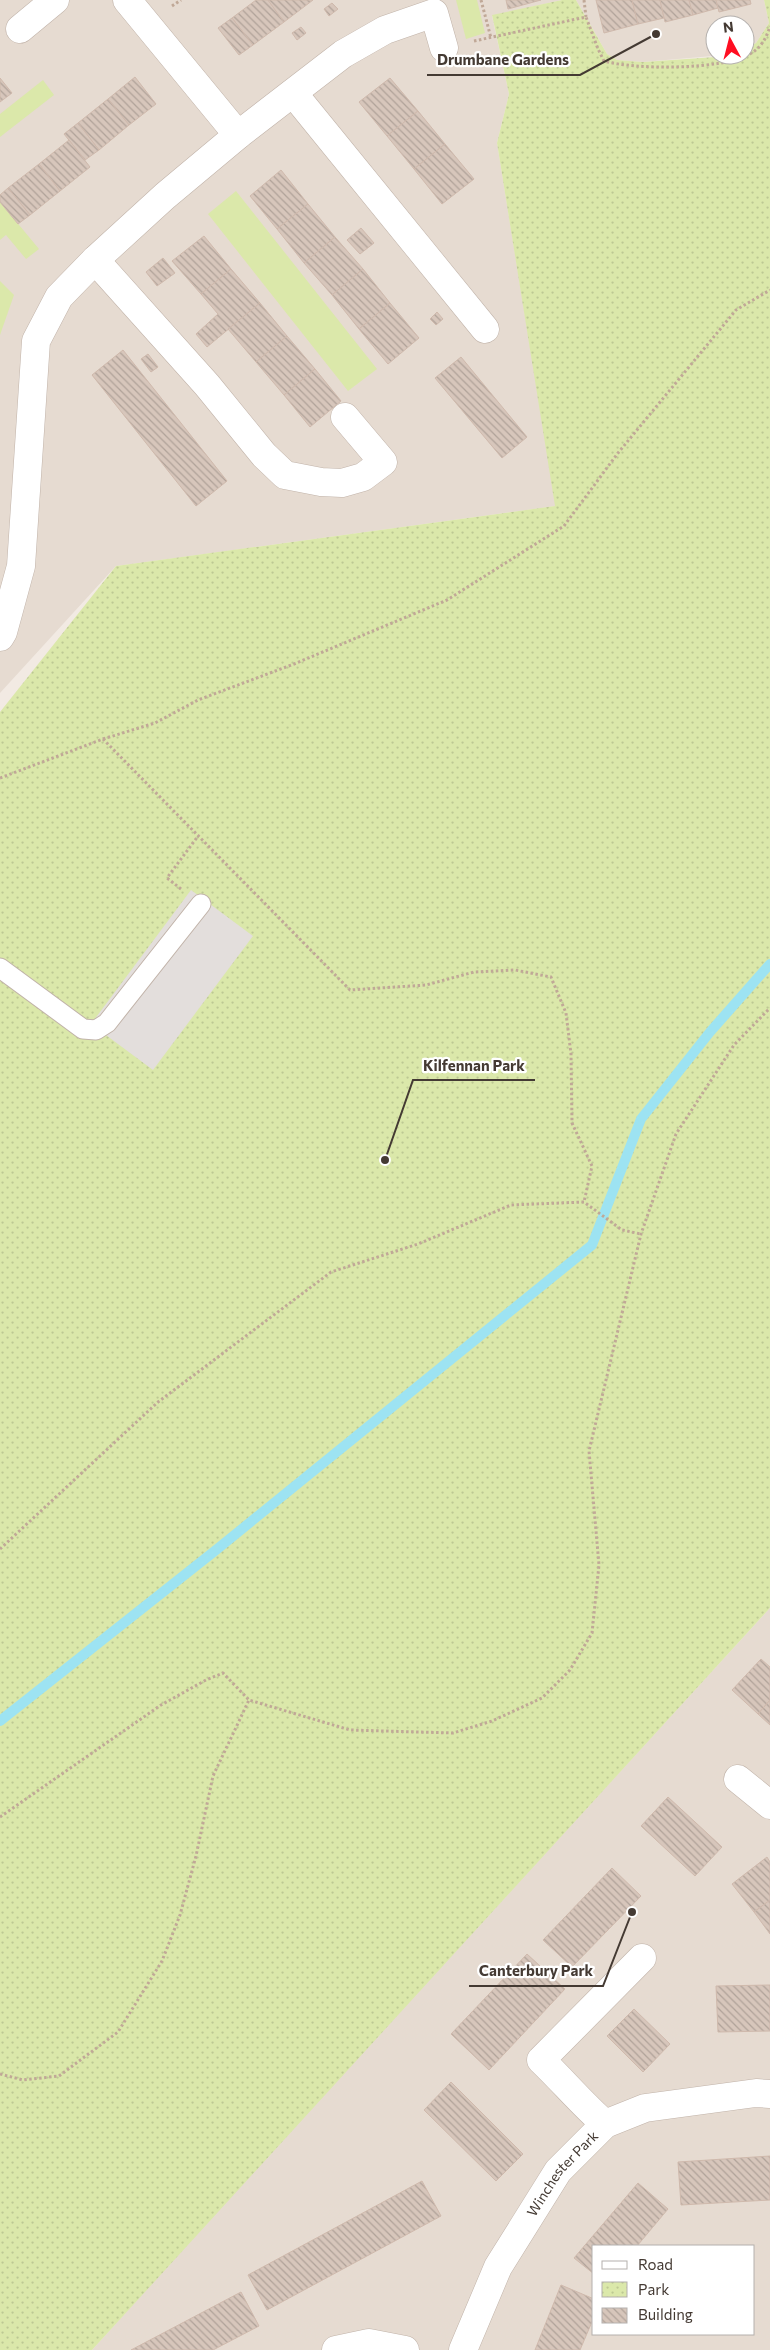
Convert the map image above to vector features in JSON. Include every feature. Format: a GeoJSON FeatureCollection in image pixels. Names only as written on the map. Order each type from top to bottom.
{"type":"FeatureCollection","features":[{"type":"Feature","properties":{"kind":"street"},"geometry":{"type":"LineString","coordinates":[[20,28],[55,0]]}},
{"type":"Feature","properties":{"kind":"street"},"geometry":{"type":"LineString","coordinates":[[127,0],[238,135]]}},
{"type":"Feature","properties":{"kind":"street"},"geometry":{"type":"LineString","coordinates":[[0,637],[21,566],[36,341],[59,297],[95,260],[165,196],[238,135],[343,54],[384,30],[434,13],[444,48]]}},
{"type":"Feature","properties":{"kind":"street"},"geometry":{"type":"LineString","coordinates":[[293,93],[485,329]]}},
{"type":"Feature","properties":{"kind":"street"},"geometry":{"type":"LineString","coordinates":[[95,260],[206,385],[264,455],[285,475],[321,482],[342,483],[363,477],[383,462],[345,417]]}},
{"type":"Feature","properties":{"kind":"street"},"geometry":{"type":"LineString","coordinates":[[738,1780],[770,1805]]}},
{"type":"Feature","properties":{"kind":"street"},"geometry":{"type":"LineString","coordinates":[[605,2124],[541,2060],[642,1958]]}},
{"type":"Feature","properties":{"kind":"street","name":"Winchester Park"},"geometry":{"type":"LineString","coordinates":[[463,2350],[498,2268],[558,2171],[605,2124],[645,2108],[756,2093],[770,2094]]}},
{"type":"Feature","properties":{"kind":"street"},"geometry":{"type":"LineString","coordinates":[[336,2350],[369,2343],[406,2350]]}},
{"type":"Feature","properties":{"kind":"lane"},"geometry":{"type":"LineString","coordinates":[[0,968],[83,1029],[96,1030],[107,1023],[201,904]]}},
{"type":"Feature","properties":{"kind":"path"},"geometry":{"type":"LineString","coordinates":[[481,0],[491,38]]}},
{"type":"Feature","properties":{"kind":"path"},"geometry":{"type":"LineString","coordinates":[[584,0],[586,17],[604,61],[620,66],[670,66],[728,62],[751,54],[767,38],[770,26]]}},
{"type":"Feature","properties":{"kind":"path"},"geometry":{"type":"LineString","coordinates":[[444,48],[586,17]]}},
{"type":"Feature","properties":{"kind":"path"},"geometry":{"type":"LineString","coordinates":[[0,778],[103,739],[155,723],[198,700],[294,664],[447,600],[564,526],[618,453],[736,310],[770,290]]}},
{"type":"Feature","properties":{"kind":"path"},"geometry":{"type":"LineString","coordinates":[[103,739],[350,990],[426,984],[474,972],[515,970],[551,976],[566,1013],[571,1054],[572,1123],[592,1166],[584,1202]]}},
{"type":"Feature","properties":{"kind":"path"},"geometry":{"type":"LineString","coordinates":[[198,836],[167,878],[201,904]]}},
{"type":"Feature","properties":{"kind":"path"},"geometry":{"type":"LineString","coordinates":[[0,1817],[161,1705],[206,1680],[223,1673],[249,1700],[350,1730],[454,1734],[492,1721],[542,1698],[570,1670],[592,1633],[599,1565],[589,1451],[641,1234],[676,1134],[734,1045],[770,1008]]}},
{"type":"Feature","properties":{"kind":"path"},"geometry":{"type":"LineString","coordinates":[[0,1549],[158,1402],[331,1272],[418,1244],[511,1205],[584,1202],[622,1230],[641,1234]]}},
{"type":"Feature","properties":{"kind":"path"},"geometry":{"type":"LineString","coordinates":[[0,2074],[22,2080],[60,2076],[118,2032],[162,1961],[180,1915],[196,1856],[213,1776],[249,1700]]}},
{"type":"Feature","properties":{"kind":"shaded area"},"geometry":{"type":"Polygon","coordinates":[[[0,0],[562,0],[492,16],[509,94],[497,143],[556,506],[116,566],[0,693],[0,0]]]}},
{"type":"Feature","properties":{"kind":"shaded area"},"geometry":{"type":"Polygon","coordinates":[[[576,0],[764,0],[769,23],[755,44],[755,15],[705,15],[705,57],[643,62],[617,60],[607,54],[576,0]]]}},
{"type":"Feature","properties":{"kind":"shaded area"},"geometry":{"type":"Polygon","coordinates":[[[191,890],[253,936],[153,1070],[91,1024],[191,890]]]}},
{"type":"Feature","properties":{"kind":"shaded area"},"geometry":{"type":"Polygon","coordinates":[[[770,1608],[770,2350],[92,2350],[204,2226],[770,1608]]]}},
{"type":"Feature","properties":{"kind":"green space"},"geometry":{"type":"Polygon","coordinates":[[[456,0],[477,0],[485,33],[466,39],[456,0]]]}},
{"type":"Feature","properties":{"kind":"green space"},"geometry":{"type":"Polygon","coordinates":[[[562,0],[576,0],[607,54],[617,60],[643,62],[705,58],[705,65],[755,65],[755,44],[769,23],[764,0],[770,0],[770,1608],[92,2350],[0,2350],[0,712],[116,566],[555,506],[497,143],[509,94],[492,15],[562,0]]]}},
{"type":"Feature","properties":{"kind":"green space"},"geometry":{"type":"Polygon","coordinates":[[[43,80],[54,95],[0,137],[0,114],[43,80]]]}},
{"type":"Feature","properties":{"kind":"green space"},"geometry":{"type":"Polygon","coordinates":[[[236,191],[377,369],[348,391],[208,214],[236,191]]]}},
{"type":"Feature","properties":{"kind":"green space"},"geometry":{"type":"Polygon","coordinates":[[[0,202],[39,249],[26,259],[6,235],[0,240],[0,202]]]}},
{"type":"Feature","properties":{"kind":"green space"},"geometry":{"type":"Polygon","coordinates":[[[0,281],[14,295],[0,335],[0,281]]]}},
{"type":"Feature","properties":{"kind":"building"},"geometry":{"type":"Polygon","coordinates":[[[256,0],[268,0],[284,22],[253,45],[232,18],[256,0]]]}},
{"type":"Feature","properties":{"kind":"building"},"geometry":{"type":"Polygon","coordinates":[[[268,0],[313,0],[284,22],[268,0]]]}},
{"type":"Feature","properties":{"kind":"building"},"geometry":{"type":"Polygon","coordinates":[[[506,0],[541,0],[508,9],[506,0]]]}},
{"type":"Feature","properties":{"kind":"building"},"geometry":{"type":"Polygon","coordinates":[[[596,0],[632,0],[638,24],[604,33],[596,0]]]}},
{"type":"Feature","properties":{"kind":"building"},"geometry":{"type":"Polygon","coordinates":[[[632,0],[660,0],[664,18],[638,24],[632,0]]]}},
{"type":"Feature","properties":{"kind":"building"},"geometry":{"type":"Polygon","coordinates":[[[660,0],[689,0],[693,15],[665,22],[660,0]]]}},
{"type":"Feature","properties":{"kind":"building"},"geometry":{"type":"Polygon","coordinates":[[[689,0],[716,0],[718,8],[693,15],[689,0]]]}},
{"type":"Feature","properties":{"kind":"building"},"geometry":{"type":"Polygon","coordinates":[[[716,0],[750,0],[751,4],[719,12],[716,0]]]}},
{"type":"Feature","properties":{"kind":"building"},"geometry":{"type":"Polygon","coordinates":[[[332,3],[338,9],[329,16],[324,9],[332,3]]]}},
{"type":"Feature","properties":{"kind":"building"},"geometry":{"type":"Polygon","coordinates":[[[232,18],[253,45],[239,55],[218,28],[232,18]]]}},
{"type":"Feature","properties":{"kind":"building"},"geometry":{"type":"Polygon","coordinates":[[[301,27],[306,33],[297,40],[292,33],[301,27]]]}},
{"type":"Feature","properties":{"kind":"building"},"geometry":{"type":"Polygon","coordinates":[[[135,77],[156,104],[129,125],[108,99],[135,77]]]}},
{"type":"Feature","properties":{"kind":"building"},"geometry":{"type":"Polygon","coordinates":[[[0,78],[12,93],[0,102],[0,78]]]}},
{"type":"Feature","properties":{"kind":"building"},"geometry":{"type":"Polygon","coordinates":[[[390,78],[418,111],[387,136],[359,102],[390,78]]]}},
{"type":"Feature","properties":{"kind":"building"},"geometry":{"type":"Polygon","coordinates":[[[108,99],[129,125],[99,150],[78,123],[108,99]]]}},
{"type":"Feature","properties":{"kind":"building"},"geometry":{"type":"Polygon","coordinates":[[[418,111],[445,144],[414,169],[387,136],[418,111]]]}},
{"type":"Feature","properties":{"kind":"building"},"geometry":{"type":"Polygon","coordinates":[[[78,123],[99,150],[85,160],[64,134],[78,123]]]}},
{"type":"Feature","properties":{"kind":"building"},"geometry":{"type":"Polygon","coordinates":[[[69,140],[90,167],[60,191],[39,164],[69,140]]]}},
{"type":"Feature","properties":{"kind":"building"},"geometry":{"type":"Polygon","coordinates":[[[445,144],[474,179],[442,204],[414,169],[445,144]]]}},
{"type":"Feature","properties":{"kind":"building"},"geometry":{"type":"Polygon","coordinates":[[[39,164],[60,191],[30,215],[8,188],[39,164]]]}},
{"type":"Feature","properties":{"kind":"building"},"geometry":{"type":"Polygon","coordinates":[[[281,170],[308,204],[277,229],[250,196],[281,170]]]}},
{"type":"Feature","properties":{"kind":"building"},"geometry":{"type":"Polygon","coordinates":[[[8,188],[30,215],[18,224],[0,202],[0,195],[8,188]]]}},
{"type":"Feature","properties":{"kind":"building"},"geometry":{"type":"Polygon","coordinates":[[[308,204],[335,237],[304,263],[277,229],[308,204]]]}},
{"type":"Feature","properties":{"kind":"building"},"geometry":{"type":"Polygon","coordinates":[[[361,228],[374,243],[360,254],[347,240],[361,228]]]}},
{"type":"Feature","properties":{"kind":"building"},"geometry":{"type":"Polygon","coordinates":[[[204,236],[231,269],[201,294],[172,261],[204,236]]]}},
{"type":"Feature","properties":{"kind":"building"},"geometry":{"type":"Polygon","coordinates":[[[335,237],[363,269],[332,295],[304,263],[335,237]]]}},
{"type":"Feature","properties":{"kind":"building"},"geometry":{"type":"Polygon","coordinates":[[[163,258],[175,273],[157,286],[146,272],[163,258]]]}},
{"type":"Feature","properties":{"kind":"building"},"geometry":{"type":"Polygon","coordinates":[[[231,269],[260,303],[207,347],[196,334],[218,314],[201,294],[231,269]]]}},
{"type":"Feature","properties":{"kind":"building"},"geometry":{"type":"Polygon","coordinates":[[[363,269],[390,303],[359,329],[332,295],[363,269]]]}},
{"type":"Feature","properties":{"kind":"building"},"geometry":{"type":"Polygon","coordinates":[[[260,303],[287,336],[256,362],[228,329],[260,303]]]}},
{"type":"Feature","properties":{"kind":"building"},"geometry":{"type":"Polygon","coordinates":[[[390,303],[419,338],[388,364],[359,329],[390,303]]]}},
{"type":"Feature","properties":{"kind":"building"},"geometry":{"type":"Polygon","coordinates":[[[437,312],[443,319],[436,325],[430,319],[437,312]]]}},
{"type":"Feature","properties":{"kind":"building"},"geometry":{"type":"Polygon","coordinates":[[[287,336],[315,369],[284,395],[256,362],[287,336]]]}},
{"type":"Feature","properties":{"kind":"building"},"geometry":{"type":"Polygon","coordinates":[[[123,350],[227,481],[196,506],[92,375],[123,350]]]}},
{"type":"Feature","properties":{"kind":"building"},"geometry":{"type":"Polygon","coordinates":[[[148,354],[158,367],[151,372],[141,359],[148,354]]]}},
{"type":"Feature","properties":{"kind":"building"},"geometry":{"type":"Polygon","coordinates":[[[461,357],[527,437],[502,458],[435,378],[461,357]]]}},
{"type":"Feature","properties":{"kind":"building"},"geometry":{"type":"Polygon","coordinates":[[[315,369],[341,401],[310,427],[284,395],[315,369]]]}},
{"type":"Feature","properties":{"kind":"building"},"geometry":{"type":"Polygon","coordinates":[[[761,1659],[770,1667],[770,1700],[758,1714],[732,1690],[761,1659]]]}},
{"type":"Feature","properties":{"kind":"building"},"geometry":{"type":"Polygon","coordinates":[[[770,1700],[770,1725],[758,1714],[770,1700]]]}},
{"type":"Feature","properties":{"kind":"building"},"geometry":{"type":"Polygon","coordinates":[[[668,1797],[722,1847],[695,1876],[641,1826],[668,1797]]]}},
{"type":"Feature","properties":{"kind":"building"},"geometry":{"type":"Polygon","coordinates":[[[767,1857],[770,1862],[770,1900],[754,1912],[732,1884],[767,1857]]]}},
{"type":"Feature","properties":{"kind":"building"},"geometry":{"type":"Polygon","coordinates":[[[612,1868],[641,1896],[572,1967],[543,1940],[612,1868]]]}},
{"type":"Feature","properties":{"kind":"building"},"geometry":{"type":"Polygon","coordinates":[[[770,1900],[770,1934],[754,1912],[770,1900]]]}},
{"type":"Feature","properties":{"kind":"building"},"geometry":{"type":"Polygon","coordinates":[[[527,1954],[565,1989],[489,2070],[451,2034],[527,1954]]]}},
{"type":"Feature","properties":{"kind":"building"},"geometry":{"type":"Polygon","coordinates":[[[770,1985],[770,2031],[718,2032],[716,1986],[770,1985]]]}},
{"type":"Feature","properties":{"kind":"building"},"geometry":{"type":"Polygon","coordinates":[[[634,2009],[670,2044],[643,2072],[607,2036],[634,2009]]]}},
{"type":"Feature","properties":{"kind":"building"},"geometry":{"type":"Polygon","coordinates":[[[451,2082],[523,2154],[496,2181],[424,2110],[451,2082]]]}},
{"type":"Feature","properties":{"kind":"building"},"geometry":{"type":"Polygon","coordinates":[[[770,2156],[770,2200],[681,2205],[678,2162],[770,2156]]]}},
{"type":"Feature","properties":{"kind":"building"},"geometry":{"type":"Polygon","coordinates":[[[422,2181],[441,2216],[267,2310],[248,2275],[422,2181]]]}},
{"type":"Feature","properties":{"kind":"building"},"geometry":{"type":"Polygon","coordinates":[[[638,2183],[668,2209],[638,2245],[592,2245],[592,2272],[574,2258],[638,2183]]]}},
{"type":"Feature","properties":{"kind":"building"},"geometry":{"type":"Polygon","coordinates":[[[561,2285],[592,2298],[592,2322],[580,2350],[535,2350],[561,2285]]]}},
{"type":"Feature","properties":{"kind":"building"},"geometry":{"type":"Polygon","coordinates":[[[241,2292],[259,2326],[213,2350],[131,2350],[241,2292]]]}},
{"type":"Feature","properties":{"kind":"waterway"},"geometry":{"type":"LineString","coordinates":[[0,1721],[216,1550],[592,1245],[641,1119],[710,1032],[770,964]]}},
{"type":"Feature","properties":{"kind":"place","name":"Drumbane Gardens"},"geometry":{"type":"Point","coordinates":[656,34]}},
{"type":"Feature","properties":{"kind":"place","name":"Kilfennan Park"},"geometry":{"type":"Point","coordinates":[385,1160]}},
{"type":"Feature","properties":{"kind":"place","name":"Canterbury Park"},"geometry":{"type":"Point","coordinates":[632,1912]}}]}
